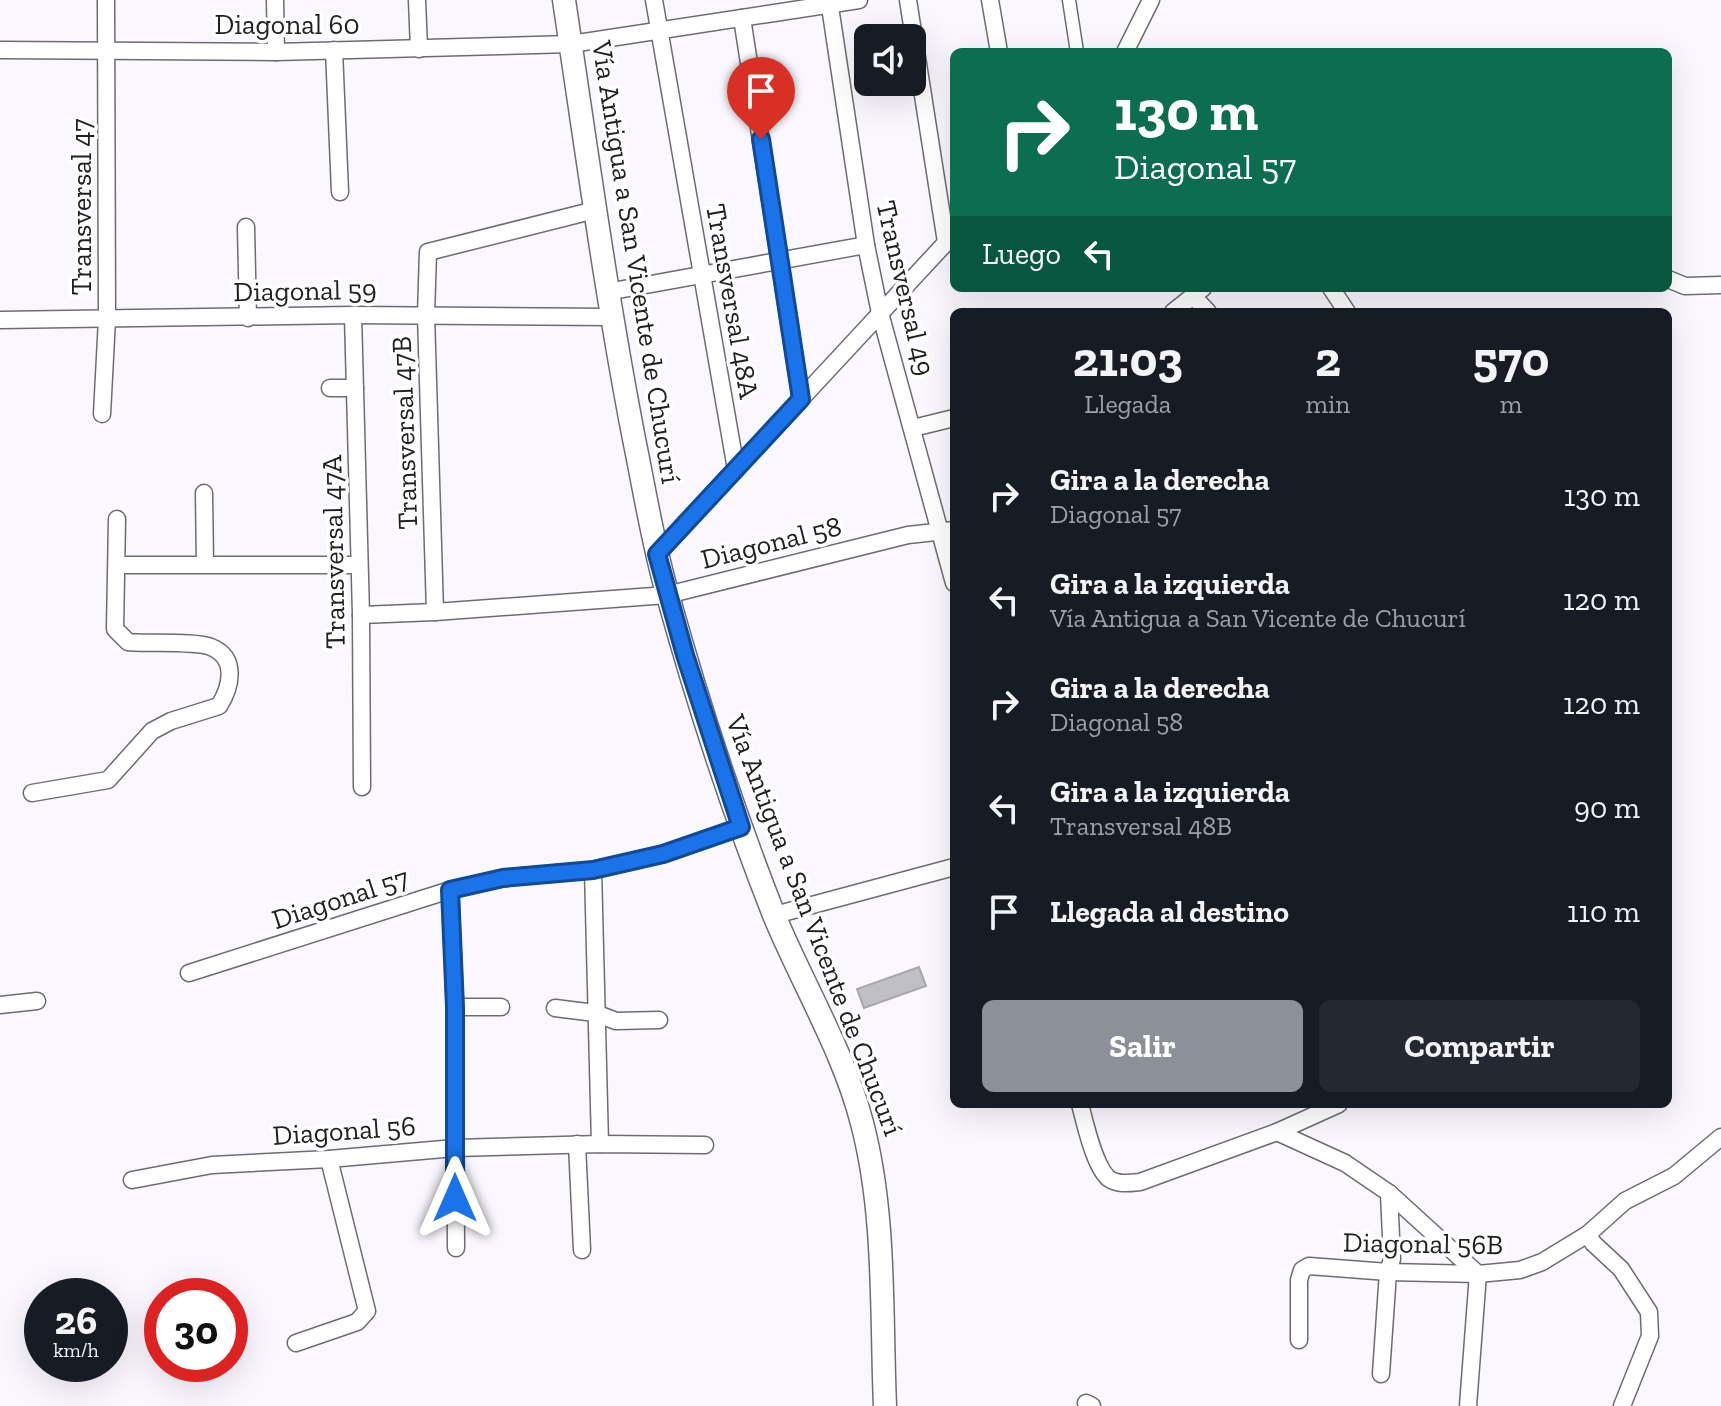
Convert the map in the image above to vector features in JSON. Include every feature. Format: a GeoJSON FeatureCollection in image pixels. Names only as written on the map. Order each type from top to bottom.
{"type":"FeatureCollection","features":[{"type":"Feature","properties":{"kind":"main road","name":"Vía Antigua a San Vicente de Chucurí"},"geometry":{"type":"LineString","coordinates":[[564,0],[610,317],[667,595],[741,827],[775,915],[847,1080],[871,1157],[885,1406]]}},
{"type":"Feature","properties":{"kind":"street","name":"Transversal 47"},"geometry":{"type":"LineString","coordinates":[[102,414],[107,319],[106,0]]}},
{"type":"Feature","properties":{"kind":"street"},"geometry":{"type":"LineString","coordinates":[[275,0],[276,52]]}},
{"type":"Feature","properties":{"kind":"street"},"geometry":{"type":"LineString","coordinates":[[417,0],[419,49]]}},
{"type":"Feature","properties":{"kind":"street","name":"Transversal 48A"},"geometry":{"type":"LineString","coordinates":[[654,0],[736,469]]}},
{"type":"Feature","properties":{"kind":"street","name":"Diagonal 60"},"geometry":{"type":"LineString","coordinates":[[0,50],[276,52],[571,44],[829,2],[859,0]]}},
{"type":"Feature","properties":{"kind":"street"},"geometry":{"type":"LineString","coordinates":[[908,0],[950,238]]}},
{"type":"Feature","properties":{"kind":"street"},"geometry":{"type":"LineString","coordinates":[[990,0],[998,48]]}},
{"type":"Feature","properties":{"kind":"street"},"geometry":{"type":"LineString","coordinates":[[1069,0],[1076,48]]}},
{"type":"Feature","properties":{"kind":"street"},"geometry":{"type":"LineString","coordinates":[[1127,48],[1151,0]]}},
{"type":"Feature","properties":{"kind":"street","name":"Transversal 49"},"geometry":{"type":"LineString","coordinates":[[829,2],[866,245],[880,313],[947,531],[950,553]]}},
{"type":"Feature","properties":{"kind":"street"},"geometry":{"type":"LineString","coordinates":[[742,18],[801,399]]}},
{"type":"Feature","properties":{"kind":"street"},"geometry":{"type":"LineString","coordinates":[[334,50],[340,192]]}},
{"type":"Feature","properties":{"kind":"street","name":"Transversal 47B"},"geometry":{"type":"LineString","coordinates":[[435,612],[426,315],[428,252],[595,210]]}},
{"type":"Feature","properties":{"kind":"street"},"geometry":{"type":"LineString","coordinates":[[246,227],[248,318]]}},
{"type":"Feature","properties":{"kind":"street","name":"Diagonal 58"},"geometry":{"type":"LineString","coordinates":[[657,554],[950,238]]}},
{"type":"Feature","properties":{"kind":"street"},"geometry":{"type":"LineString","coordinates":[[607,292],[866,245]]}},
{"type":"Feature","properties":{"kind":"street"},"geometry":{"type":"LineString","coordinates":[[1672,281],[1685,286],[1721,285]]}},
{"type":"Feature","properties":{"kind":"street"},"geometry":{"type":"LineString","coordinates":[[1178,308],[1198,292]]}},
{"type":"Feature","properties":{"kind":"street","name":"Diagonal 59"},"geometry":{"type":"LineString","coordinates":[[0,320],[353,315],[610,317]]}},
{"type":"Feature","properties":{"kind":"street","name":"Transversal 47A"},"geometry":{"type":"LineString","coordinates":[[353,315],[362,787]]}},
{"type":"Feature","properties":{"kind":"street"},"geometry":{"type":"LineString","coordinates":[[330,388],[355,388]]}},
{"type":"Feature","properties":{"kind":"street"},"geometry":{"type":"LineString","coordinates":[[913,428],[950,419]]}},
{"type":"Feature","properties":{"kind":"street"},"geometry":{"type":"LineString","coordinates":[[204,493],[205,564]]}},
{"type":"Feature","properties":{"kind":"street"},"geometry":{"type":"LineString","coordinates":[[32,793],[108,780],[152,731],[171,721],[219,706],[229,691],[231,673],[223,657],[210,647],[128,642],[115,629],[117,519]]}},
{"type":"Feature","properties":{"kind":"street","name":"Diagonal 58"},"geometry":{"type":"LineString","coordinates":[[361,615],[667,595],[908,535],[947,531]]}},
{"type":"Feature","properties":{"kind":"street"},"geometry":{"type":"LineString","coordinates":[[117,565],[359,565]]}},
{"type":"Feature","properties":{"kind":"street","name":"Diagonal 57"},"geometry":{"type":"LineString","coordinates":[[189,973],[450,890],[503,878],[593,870],[663,854],[741,827]]}},
{"type":"Feature","properties":{"kind":"street"},"geometry":{"type":"LineString","coordinates":[[775,915],[950,868]]}},
{"type":"Feature","properties":{"kind":"street"},"geometry":{"type":"LineString","coordinates":[[593,870],[600,1144]]}},
{"type":"Feature","properties":{"kind":"street"},"geometry":{"type":"LineString","coordinates":[[450,890],[455,1007],[456,1248]]}},
{"type":"Feature","properties":{"kind":"street"},"geometry":{"type":"LineString","coordinates":[[0,1005],[37,1001]]}},
{"type":"Feature","properties":{"kind":"street"},"geometry":{"type":"LineString","coordinates":[[455,1007],[501,1007]]}},
{"type":"Feature","properties":{"kind":"street"},"geometry":{"type":"LineString","coordinates":[[555,1008],[595,1013],[616,1021],[659,1020]]}},
{"type":"Feature","properties":{"kind":"street"},"geometry":{"type":"LineString","coordinates":[[1081,1108],[1089,1142],[1108,1178],[1123,1184],[1140,1182],[1277,1132],[1330,1108]]}},
{"type":"Feature","properties":{"kind":"street"},"geometry":{"type":"LineString","coordinates":[[1277,1132],[1345,1163],[1389,1193],[1478,1274],[1468,1406]]}},
{"type":"Feature","properties":{"kind":"street","name":"Diagonal 56B"},"geometry":{"type":"LineString","coordinates":[[1299,1340],[1299,1280],[1302,1270],[1309,1266],[1478,1274],[1520,1270],[1542,1262],[1583,1238],[1625,1201],[1674,1176],[1721,1137]]}},
{"type":"Feature","properties":{"kind":"street"},"geometry":{"type":"LineString","coordinates":[[577,1144],[582,1250]]}},
{"type":"Feature","properties":{"kind":"street","name":"Diagonal 56"},"geometry":{"type":"LineString","coordinates":[[132,1180],[212,1165],[455,1148],[577,1144],[705,1145]]}},
{"type":"Feature","properties":{"kind":"street"},"geometry":{"type":"LineString","coordinates":[[296,1343],[357,1322],[367,1311],[329,1159]]}},
{"type":"Feature","properties":{"kind":"street"},"geometry":{"type":"LineString","coordinates":[[1381,1374],[1388,1272],[1392,1259],[1389,1193]]}},
{"type":"Feature","properties":{"kind":"street"},"geometry":{"type":"LineString","coordinates":[[1583,1238],[1593,1243],[1621,1269],[1649,1312],[1650,1336],[1622,1406]]}},
{"type":"Feature","properties":{"kind":"building"},"geometry":{"type":"Polygon","coordinates":[[[919,967],[926,986],[864,1008],[857,989],[919,967]]]}},
{"type":"Feature","properties":{"kind":"route"},"geometry":{"type":"LineString","coordinates":[[455,1198],[455,1007],[450,890],[503,878],[593,870],[663,854],[741,827],[685,655],[657,554],[801,399],[761,139]]}}]}
